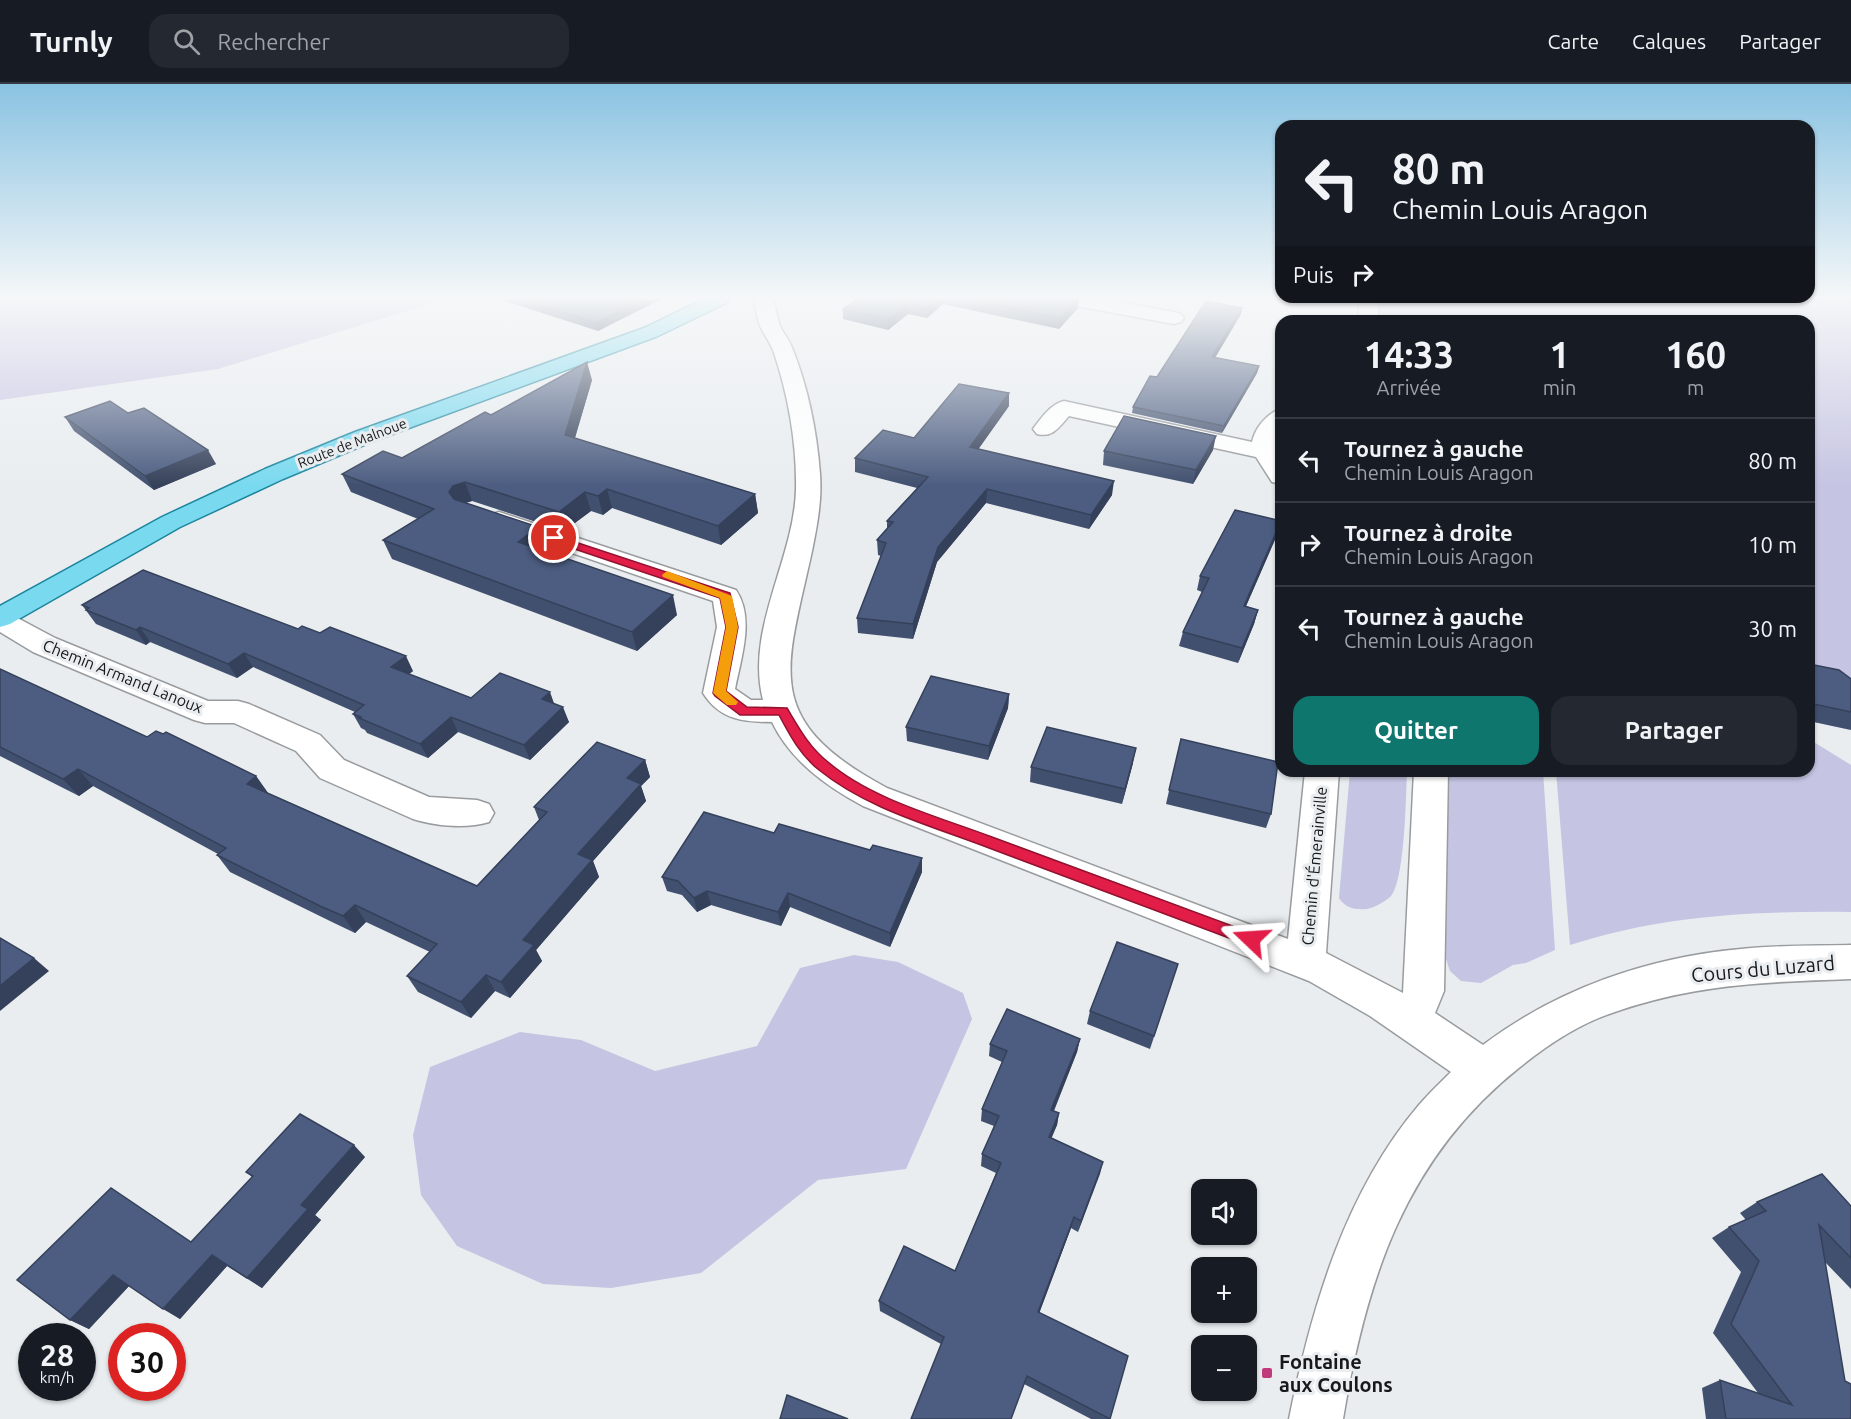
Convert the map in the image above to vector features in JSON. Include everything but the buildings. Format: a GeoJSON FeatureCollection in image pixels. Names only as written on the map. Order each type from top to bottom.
{"type":"FeatureCollection","features":[{"type":"Feature","properties":{"kind":"main road","name":"Route de Malnoue"},"geometry":{"type":"LineString","coordinates":[[0,619],[171,522],[274,474],[363,437],[572,361]]}},
{"type":"Feature","properties":{"kind":"street"},"geometry":{"type":"LineString","coordinates":[[785,361],[807,470],[808,490],[804,524],[774,664],[775,685],[783,711],[801,743],[822,765],[845,782],[875,797],[1306,960],[1359,986],[1412,1019],[1482,1069]]}},
{"type":"Feature","properties":{"kind":"street"},"geometry":{"type":"LineString","coordinates":[[1045,429],[1064,408],[1263,452]]}},
{"type":"Feature","properties":{"kind":"street"},"geometry":{"type":"LineString","coordinates":[[1275,424],[1263,439],[1263,452],[1275,469]]}},
{"type":"Feature","properties":{"kind":"street"},"geometry":{"type":"LineString","coordinates":[[471,511],[726,596],[732,627],[719,693],[744,711],[783,711]]}},
{"type":"Feature","properties":{"kind":"street","name":"Chemin Armand Lanoux"},"geometry":{"type":"LineString","coordinates":[[0,619],[44,645],[205,712],[238,712],[288,734],[308,743],[332,769],[425,810],[477,813]]}},
{"type":"Feature","properties":{"kind":"street","name":"Chemin d'Émerainville"},"geometry":{"type":"LineString","coordinates":[[1306,960],[1321,777]]}},
{"type":"Feature","properties":{"kind":"street"},"geometry":{"type":"LineString","coordinates":[[1412,1019],[1424,991],[1431,777]]}},
{"type":"Feature","properties":{"kind":"street","name":"Cours du Luzard"},"geometry":{"type":"LineString","coordinates":[[1316,1419],[1334,1329],[1353,1267],[1373,1219],[1402,1164],[1431,1124],[1482,1069],[1537,1030],[1589,1003],[1625,991],[1704,971],[1753,966],[1851,962]]}},
{"type":"Feature","properties":{"kind":"shaded area"},"geometry":{"type":"Polygon","coordinates":[[[0,361],[243,361],[218,369],[0,400],[0,361]]]}},
{"type":"Feature","properties":{"kind":"shaded area"},"geometry":{"type":"Polygon","coordinates":[[[1815,361],[1851,361],[1851,730],[1815,722],[1815,361]]]}},
{"type":"Feature","properties":{"kind":"shaded area"},"geometry":{"type":"Polygon","coordinates":[[[1815,743],[1851,765],[1851,912],[1744,914],[1674,921],[1605,935],[1570,945],[1556,777],[1815,777],[1815,743]]]}},
{"type":"Feature","properties":{"kind":"shaded area"},"geometry":{"type":"Polygon","coordinates":[[[1349,777],[1407,777],[1402,856],[1396,887],[1391,896],[1367,909],[1351,908],[1339,898],[1349,777]]]}},
{"type":"Feature","properties":{"kind":"shaded area"},"geometry":{"type":"Polygon","coordinates":[[[1449,777],[1543,777],[1555,950],[1526,963],[1513,965],[1481,983],[1461,981],[1450,971],[1440,941],[1449,777]]]}},
{"type":"Feature","properties":{"kind":"shaded area"},"geometry":{"type":"Polygon","coordinates":[[[854,955],[898,962],[963,993],[972,1019],[906,1169],[818,1180],[701,1273],[611,1288],[543,1284],[457,1246],[421,1195],[413,1135],[430,1067],[520,1032],[581,1040],[655,1071],[757,1046],[800,968],[854,955]]]}},
{"type":"Feature","properties":{"kind":"slow traffic"},"geometry":{"type":"LineString","coordinates":[[667,575],[726,596],[732,627],[719,693],[732,702]]}},
{"type":"Feature","properties":{"kind":"place","name":"Fontaine aux Coulons"},"geometry":{"type":"Point","coordinates":[1267,1373]}},
{"type":"Feature","properties":{"kind":"route"},"geometry":{"type":"LineString","coordinates":[[554,538],[726,596],[732,627],[719,693],[744,711],[783,711],[787,722],[801,743],[822,765],[845,782],[936,822],[1251,939]]}}]}
